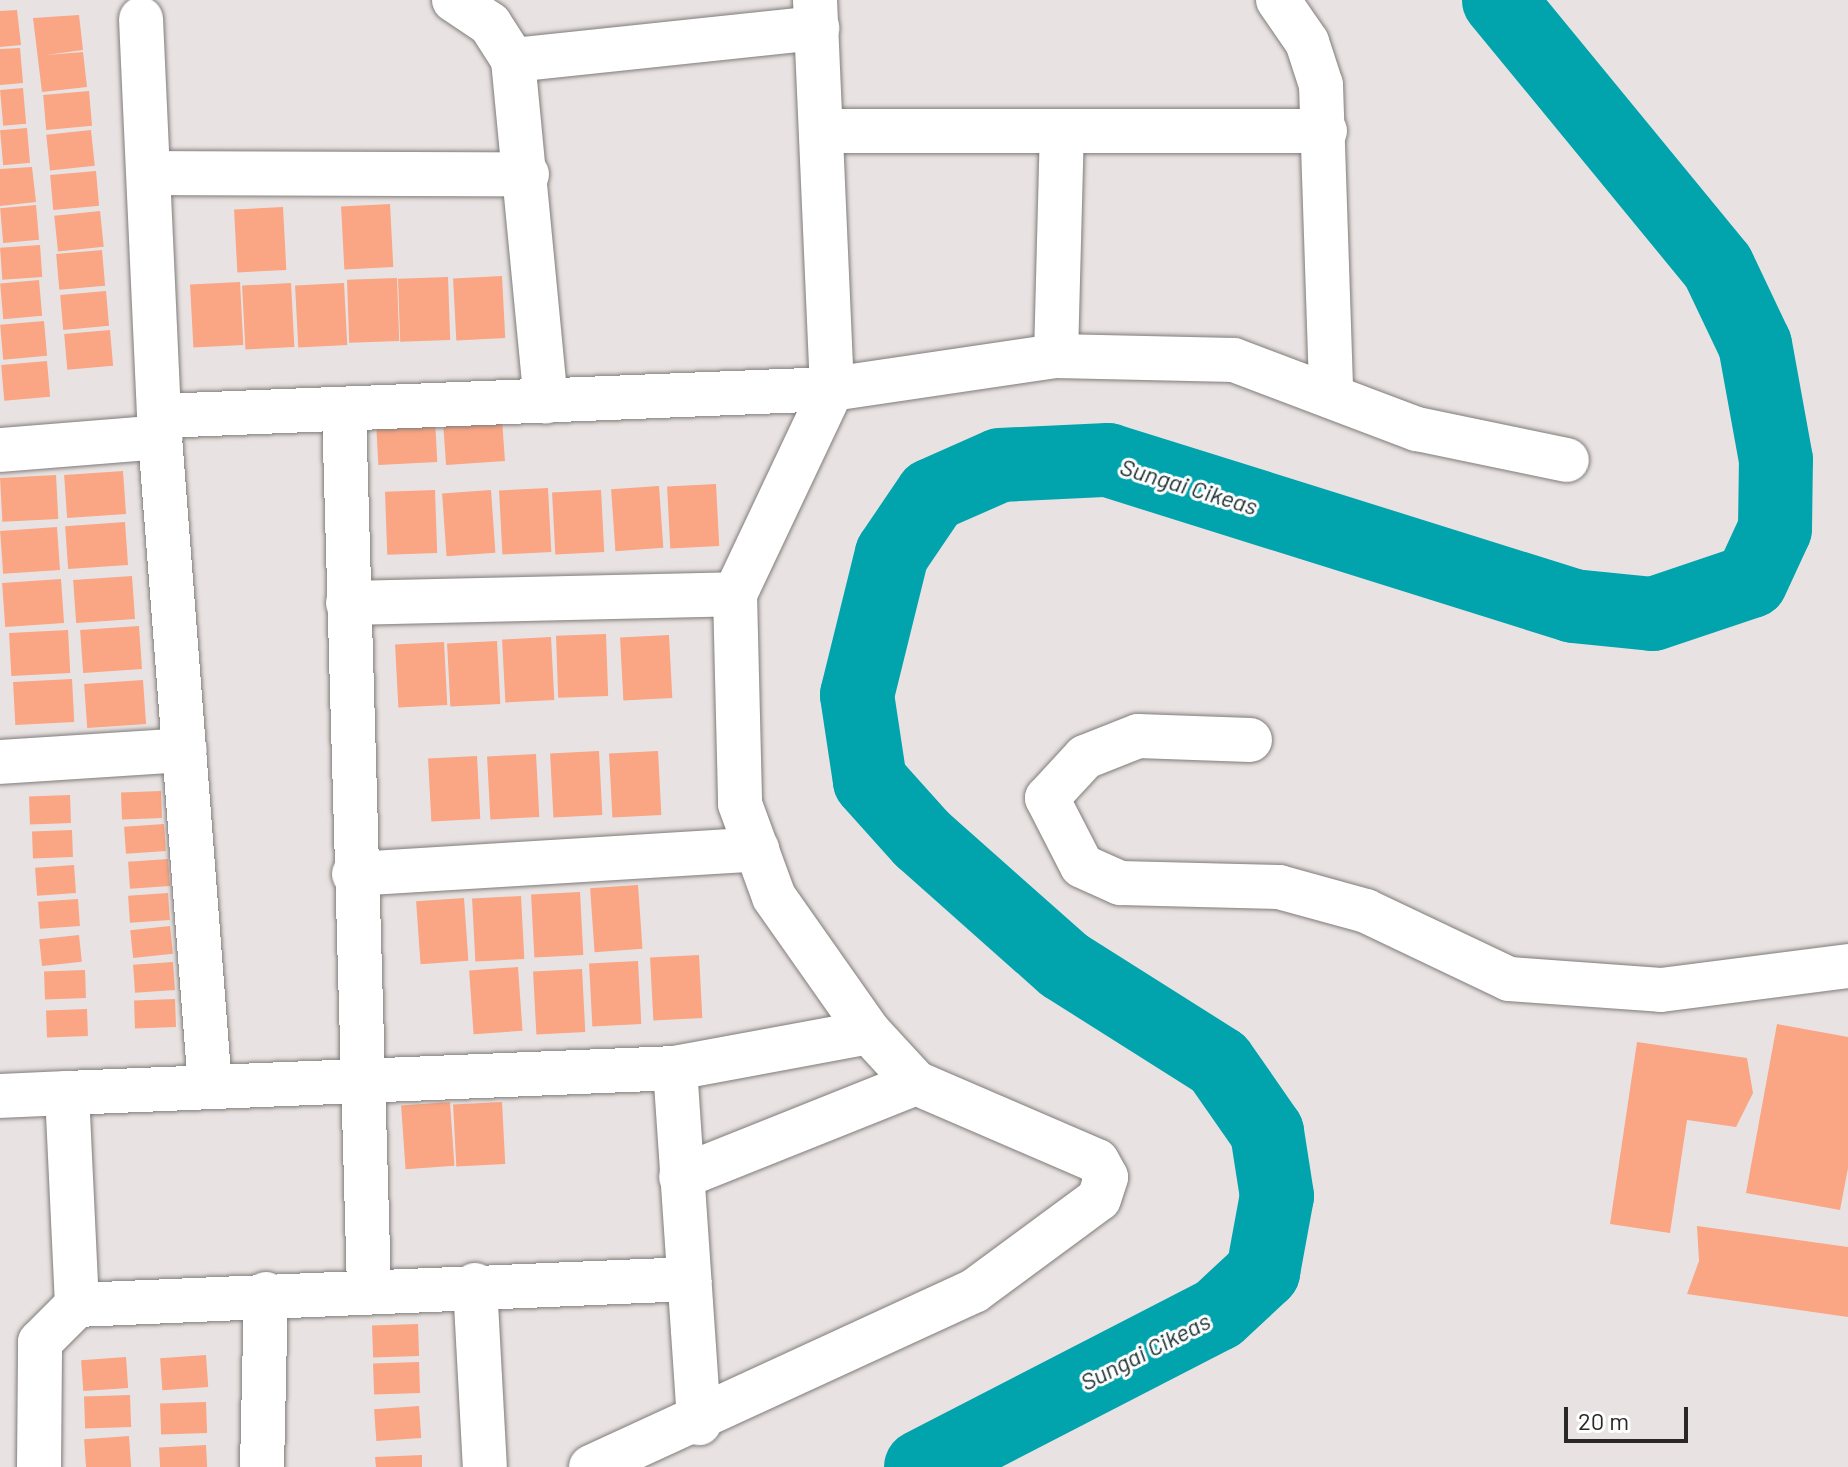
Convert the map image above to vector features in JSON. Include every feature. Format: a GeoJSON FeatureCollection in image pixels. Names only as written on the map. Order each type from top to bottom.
{"type":"FeatureCollection","features":[{"type":"Feature","properties":{"kind":"street"},"geometry":{"type":"LineString","coordinates":[[454,0],[501,28],[816,14],[826,131],[832,389],[735,594],[740,804],[774,897],[869,1032],[916,1083],[1097,1161],[1106,1177],[1099,1199],[974,1291],[699,1423],[591,1467]]}},
{"type":"Feature","properties":{"kind":"street"},"geometry":{"type":"LineString","coordinates":[[1278,0],[1314,59],[1325,131],[1331,394]]}},
{"type":"Feature","properties":{"kind":"street"},"geometry":{"type":"LineString","coordinates":[[141,19],[151,173],[160,427],[210,1087]]}},
{"type":"Feature","properties":{"kind":"street"},"geometry":{"type":"LineString","coordinates":[[501,28],[527,174],[546,401]]}},
{"type":"Feature","properties":{"kind":"street"},"geometry":{"type":"LineString","coordinates":[[826,131],[1325,131]]}},
{"type":"Feature","properties":{"kind":"street"},"geometry":{"type":"LineString","coordinates":[[1056,356],[1062,132]]}},
{"type":"Feature","properties":{"kind":"street"},"geometry":{"type":"LineString","coordinates":[[151,173],[527,174]]}},
{"type":"Feature","properties":{"kind":"street"},"geometry":{"type":"LineString","coordinates":[[0,450],[160,427],[344,409],[832,389],[1056,356],[1234,360],[1331,394],[1417,429],[1567,460]]}},
{"type":"Feature","properties":{"kind":"street"},"geometry":{"type":"LineString","coordinates":[[344,409],[359,1081],[369,1288]]}},
{"type":"Feature","properties":{"kind":"street"},"geometry":{"type":"LineString","coordinates":[[348,603],[735,594]]}},
{"type":"Feature","properties":{"kind":"street"},"geometry":{"type":"LineString","coordinates":[[1250,740],[1138,736],[1085,757],[1047,798],[1082,866],[1120,883],[1279,887],[1366,911],[1509,979],[1661,990],[1848,966]]}},
{"type":"Feature","properties":{"kind":"street"},"geometry":{"type":"LineString","coordinates":[[0,762],[185,750]]}},
{"type":"Feature","properties":{"kind":"street"},"geometry":{"type":"LineString","coordinates":[[354,874],[757,849]]}},
{"type":"Feature","properties":{"kind":"street"},"geometry":{"type":"LineString","coordinates":[[0,1096],[675,1068],[869,1032]]}},
{"type":"Feature","properties":{"kind":"street"},"geometry":{"type":"LineString","coordinates":[[675,1068],[699,1423]]}},
{"type":"Feature","properties":{"kind":"street"},"geometry":{"type":"LineString","coordinates":[[681,1177],[916,1083]]}},
{"type":"Feature","properties":{"kind":"street"},"geometry":{"type":"LineString","coordinates":[[67,1093],[77,1305]]}},
{"type":"Feature","properties":{"kind":"street"},"geometry":{"type":"LineString","coordinates":[[39,1467],[18,1388],[40,1342],[77,1305],[369,1288],[689,1279]]}},
{"type":"Feature","properties":{"kind":"street"},"geometry":{"type":"LineString","coordinates":[[475,1285],[485,1467]]}},
{"type":"Feature","properties":{"kind":"street"},"geometry":{"type":"LineString","coordinates":[[262,1467],[266,1294]]}},
{"type":"Feature","properties":{"kind":"building"},"geometry":{"type":"Polygon","coordinates":[[[17,10],[21,45],[0,47],[0,11],[17,10]]]}},
{"type":"Feature","properties":{"kind":"building"},"geometry":{"type":"Polygon","coordinates":[[[79,15],[83,50],[46,55],[83,52],[87,87],[42,92],[33,18],[79,15]]]}},
{"type":"Feature","properties":{"kind":"building"},"geometry":{"type":"Polygon","coordinates":[[[20,48],[23,83],[0,85],[0,49],[20,48]]]}},
{"type":"Feature","properties":{"kind":"building"},"geometry":{"type":"Polygon","coordinates":[[[23,88],[26,124],[3,126],[0,90],[23,88]]]}},
{"type":"Feature","properties":{"kind":"building"},"geometry":{"type":"Polygon","coordinates":[[[89,91],[92,126],[46,130],[43,95],[89,91]]]}},
{"type":"Feature","properties":{"kind":"building"},"geometry":{"type":"Polygon","coordinates":[[[27,128],[30,163],[3,165],[0,130],[27,128]]]}},
{"type":"Feature","properties":{"kind":"building"},"geometry":{"type":"Polygon","coordinates":[[[91,130],[95,166],[50,171],[46,135],[91,130]]]}},
{"type":"Feature","properties":{"kind":"building"},"geometry":{"type":"Polygon","coordinates":[[[32,167],[36,202],[0,206],[0,169],[32,167]]]}},
{"type":"Feature","properties":{"kind":"building"},"geometry":{"type":"Polygon","coordinates":[[[96,171],[99,206],[53,210],[50,175],[96,171]]]}},
{"type":"Feature","properties":{"kind":"building"},"geometry":{"type":"Polygon","coordinates":[[[390,204],[393,267],[344,269],[341,207],[390,204]]]}},
{"type":"Feature","properties":{"kind":"building"},"geometry":{"type":"Polygon","coordinates":[[[36,205],[39,240],[3,243],[0,208],[36,205]]]}},
{"type":"Feature","properties":{"kind":"building"},"geometry":{"type":"Polygon","coordinates":[[[283,207],[286,270],[237,272],[234,210],[283,207]]]}},
{"type":"Feature","properties":{"kind":"building"},"geometry":{"type":"Polygon","coordinates":[[[100,211],[104,247],[58,252],[54,216],[100,211]]]}},
{"type":"Feature","properties":{"kind":"building"},"geometry":{"type":"Polygon","coordinates":[[[40,245],[42,277],[2,280],[0,248],[40,245]]]}},
{"type":"Feature","properties":{"kind":"building"},"geometry":{"type":"Polygon","coordinates":[[[102,250],[105,286],[59,290],[56,254],[102,250]]]}},
{"type":"Feature","properties":{"kind":"building"},"geometry":{"type":"Polygon","coordinates":[[[502,276],[505,338],[456,340],[453,279],[502,276]]]}},
{"type":"Feature","properties":{"kind":"building"},"geometry":{"type":"Polygon","coordinates":[[[448,277],[450,340],[400,342],[398,279],[448,277]]]}},
{"type":"Feature","properties":{"kind":"building"},"geometry":{"type":"Polygon","coordinates":[[[397,278],[399,341],[349,343],[347,280],[397,278]]]}},
{"type":"Feature","properties":{"kind":"building"},"geometry":{"type":"Polygon","coordinates":[[[39,280],[42,316],[3,319],[0,283],[39,280]]]}},
{"type":"Feature","properties":{"kind":"building"},"geometry":{"type":"Polygon","coordinates":[[[240,282],[243,345],[193,348],[190,285],[240,282]]]}},
{"type":"Feature","properties":{"kind":"building"},"geometry":{"type":"Polygon","coordinates":[[[291,283],[294,347],[245,349],[242,286],[291,283]]]}},
{"type":"Feature","properties":{"kind":"building"},"geometry":{"type":"Polygon","coordinates":[[[344,283],[347,345],[298,347],[295,286],[344,283]]]}},
{"type":"Feature","properties":{"kind":"building"},"geometry":{"type":"Polygon","coordinates":[[[106,291],[109,326],[63,330],[60,295],[106,291]]]}},
{"type":"Feature","properties":{"kind":"building"},"geometry":{"type":"Polygon","coordinates":[[[44,321],[47,356],[3,360],[0,325],[44,321]]]}},
{"type":"Feature","properties":{"kind":"building"},"geometry":{"type":"Polygon","coordinates":[[[110,330],[113,366],[67,370],[64,334],[110,330]]]}},
{"type":"Feature","properties":{"kind":"building"},"geometry":{"type":"Polygon","coordinates":[[[47,361],[50,397],[4,401],[1,365],[47,361]]]}},
{"type":"Feature","properties":{"kind":"building"},"geometry":{"type":"Polygon","coordinates":[[[435,419],[437,462],[378,465],[376,422],[435,419]]]}},
{"type":"Feature","properties":{"kind":"building"},"geometry":{"type":"Polygon","coordinates":[[[502,419],[505,461],[446,465],[443,423],[502,419]]]}},
{"type":"Feature","properties":{"kind":"building"},"geometry":{"type":"Polygon","coordinates":[[[123,471],[126,514],[67,518],[64,475],[123,471]]]}},
{"type":"Feature","properties":{"kind":"building"},"geometry":{"type":"Polygon","coordinates":[[[56,475],[58,519],[2,522],[0,478],[56,475]]]}},
{"type":"Feature","properties":{"kind":"building"},"geometry":{"type":"Polygon","coordinates":[[[716,484],[719,546],[670,548],[667,487],[716,484]]]}},
{"type":"Feature","properties":{"kind":"building"},"geometry":{"type":"Polygon","coordinates":[[[659,486],[663,548],[615,551],[611,489],[659,486]]]}},
{"type":"Feature","properties":{"kind":"building"},"geometry":{"type":"Polygon","coordinates":[[[548,488],[551,552],[502,554],[499,491],[548,488]]]}},
{"type":"Feature","properties":{"kind":"building"},"geometry":{"type":"Polygon","coordinates":[[[435,490],[437,553],[387,555],[385,492],[435,490]]]}},
{"type":"Feature","properties":{"kind":"building"},"geometry":{"type":"Polygon","coordinates":[[[491,490],[495,553],[447,556],[442,493],[491,490]]]}},
{"type":"Feature","properties":{"kind":"building"},"geometry":{"type":"Polygon","coordinates":[[[601,490],[604,552],[555,554],[552,493],[601,490]]]}},
{"type":"Feature","properties":{"kind":"building"},"geometry":{"type":"Polygon","coordinates":[[[125,522],[128,565],[68,569],[65,526],[125,522]]]}},
{"type":"Feature","properties":{"kind":"building"},"geometry":{"type":"Polygon","coordinates":[[[57,527],[60,570],[3,574],[0,531],[57,527]]]}},
{"type":"Feature","properties":{"kind":"building"},"geometry":{"type":"Polygon","coordinates":[[[132,576],[135,619],[76,623],[73,580],[132,576]]]}},
{"type":"Feature","properties":{"kind":"building"},"geometry":{"type":"Polygon","coordinates":[[[61,579],[64,623],[5,627],[2,583],[61,579]]]}},
{"type":"Feature","properties":{"kind":"building"},"geometry":{"type":"Polygon","coordinates":[[[139,626],[142,669],[83,673],[80,630],[139,626]]]}},
{"type":"Feature","properties":{"kind":"building"},"geometry":{"type":"Polygon","coordinates":[[[68,630],[70,673],[11,676],[9,633],[68,630]]]}},
{"type":"Feature","properties":{"kind":"building"},"geometry":{"type":"Polygon","coordinates":[[[606,634],[608,696],[558,698],[556,636],[606,634]]]}},
{"type":"Feature","properties":{"kind":"building"},"geometry":{"type":"Polygon","coordinates":[[[669,635],[672,698],[623,700],[620,638],[669,635]]]}},
{"type":"Feature","properties":{"kind":"building"},"geometry":{"type":"Polygon","coordinates":[[[551,637],[554,700],[505,702],[502,640],[551,637]]]}},
{"type":"Feature","properties":{"kind":"building"},"geometry":{"type":"Polygon","coordinates":[[[497,641],[500,704],[450,707],[447,644],[497,641]]]}},
{"type":"Feature","properties":{"kind":"building"},"geometry":{"type":"Polygon","coordinates":[[[444,642],[447,705],[398,707],[395,645],[444,642]]]}},
{"type":"Feature","properties":{"kind":"building"},"geometry":{"type":"Polygon","coordinates":[[[72,679],[74,722],[15,725],[13,682],[72,679]]]}},
{"type":"Feature","properties":{"kind":"building"},"geometry":{"type":"Polygon","coordinates":[[[143,680],[146,724],[87,728],[84,684],[143,680]]]}},
{"type":"Feature","properties":{"kind":"building"},"geometry":{"type":"Polygon","coordinates":[[[599,751],[602,815],[553,817],[550,754],[599,751]]]}},
{"type":"Feature","properties":{"kind":"building"},"geometry":{"type":"Polygon","coordinates":[[[658,751],[661,815],[612,817],[609,754],[658,751]]]}},
{"type":"Feature","properties":{"kind":"building"},"geometry":{"type":"Polygon","coordinates":[[[536,754],[539,817],[490,819],[487,757],[536,754]]]}},
{"type":"Feature","properties":{"kind":"building"},"geometry":{"type":"Polygon","coordinates":[[[477,756],[480,819],[431,821],[428,759],[477,756]]]}},
{"type":"Feature","properties":{"kind":"building"},"geometry":{"type":"Polygon","coordinates":[[[161,791],[162,818],[122,819],[121,792],[161,791]]]}},
{"type":"Feature","properties":{"kind":"building"},"geometry":{"type":"Polygon","coordinates":[[[70,795],[71,823],[30,824],[29,796],[70,795]]]}},
{"type":"Feature","properties":{"kind":"building"},"geometry":{"type":"Polygon","coordinates":[[[164,824],[166,851],[126,854],[124,827],[164,824]]]}},
{"type":"Feature","properties":{"kind":"building"},"geometry":{"type":"Polygon","coordinates":[[[72,830],[73,857],[33,858],[32,831],[72,830]]]}},
{"type":"Feature","properties":{"kind":"building"},"geometry":{"type":"Polygon","coordinates":[[[168,859],[170,886],[130,889],[128,862],[168,859]]]}},
{"type":"Feature","properties":{"kind":"building"},"geometry":{"type":"Polygon","coordinates":[[[74,865],[76,893],[37,896],[35,868],[74,865]]]}},
{"type":"Feature","properties":{"kind":"building"},"geometry":{"type":"Polygon","coordinates":[[[638,885],[642,949],[595,952],[590,888],[638,885]]]}},
{"type":"Feature","properties":{"kind":"building"},"geometry":{"type":"Polygon","coordinates":[[[580,892],[583,955],[534,957],[531,895],[580,892]]]}},
{"type":"Feature","properties":{"kind":"building"},"geometry":{"type":"Polygon","coordinates":[[[168,893],[170,920],[130,923],[128,896],[168,893]]]}},
{"type":"Feature","properties":{"kind":"building"},"geometry":{"type":"Polygon","coordinates":[[[521,896],[524,959],[475,961],[472,899],[521,896]]]}},
{"type":"Feature","properties":{"kind":"building"},"geometry":{"type":"Polygon","coordinates":[[[464,898],[468,961],[421,964],[416,901],[464,898]]]}},
{"type":"Feature","properties":{"kind":"building"},"geometry":{"type":"Polygon","coordinates":[[[78,899],[80,926],[40,929],[38,902],[78,899]]]}},
{"type":"Feature","properties":{"kind":"building"},"geometry":{"type":"Polygon","coordinates":[[[170,926],[173,954],[133,958],[130,930],[170,926]]]}},
{"type":"Feature","properties":{"kind":"building"},"geometry":{"type":"Polygon","coordinates":[[[79,935],[82,962],[42,966],[39,939],[79,935]]]}},
{"type":"Feature","properties":{"kind":"building"},"geometry":{"type":"Polygon","coordinates":[[[699,955],[702,1018],[653,1020],[650,958],[699,955]]]}},
{"type":"Feature","properties":{"kind":"building"},"geometry":{"type":"Polygon","coordinates":[[[638,961],[641,1024],[592,1026],[589,964],[638,961]]]}},
{"type":"Feature","properties":{"kind":"building"},"geometry":{"type":"Polygon","coordinates":[[[173,962],[175,990],[135,993],[133,965],[173,962]]]}},
{"type":"Feature","properties":{"kind":"building"},"geometry":{"type":"Polygon","coordinates":[[[518,967],[522,1031],[474,1034],[469,970],[518,967]]]}},
{"type":"Feature","properties":{"kind":"building"},"geometry":{"type":"Polygon","coordinates":[[[582,969],[585,1032],[536,1034],[533,972],[582,969]]]}},
{"type":"Feature","properties":{"kind":"building"},"geometry":{"type":"Polygon","coordinates":[[[85,970],[86,998],[45,999],[44,971],[85,970]]]}},
{"type":"Feature","properties":{"kind":"building"},"geometry":{"type":"Polygon","coordinates":[[[175,999],[176,1027],[135,1028],[134,1000],[175,999]]]}},
{"type":"Feature","properties":{"kind":"building"},"geometry":{"type":"Polygon","coordinates":[[[87,1009],[88,1036],[47,1037],[46,1010],[87,1009]]]}},
{"type":"Feature","properties":{"kind":"building"},"geometry":{"type":"Polygon","coordinates":[[[1777,1024],[1848,1037],[1848,1168],[1840,1210],[1746,1193],[1777,1024]]]}},
{"type":"Feature","properties":{"kind":"building"},"geometry":{"type":"Polygon","coordinates":[[[1637,1042],[1747,1058],[1753,1093],[1736,1127],[1687,1120],[1670,1233],[1610,1224],[1637,1042]]]}},
{"type":"Feature","properties":{"kind":"building"},"geometry":{"type":"Polygon","coordinates":[[[450,1102],[454,1166],[406,1169],[401,1105],[450,1102]]]}},
{"type":"Feature","properties":{"kind":"building"},"geometry":{"type":"Polygon","coordinates":[[[502,1102],[505,1164],[456,1166],[453,1105],[502,1102]]]}},
{"type":"Feature","properties":{"kind":"building"},"geometry":{"type":"Polygon","coordinates":[[[1697,1226],[1848,1247],[1848,1317],[1687,1294],[1699,1261],[1697,1226]]]}},
{"type":"Feature","properties":{"kind":"building"},"geometry":{"type":"Polygon","coordinates":[[[418,1324],[419,1356],[373,1358],[372,1326],[418,1324]]]}},
{"type":"Feature","properties":{"kind":"building"},"geometry":{"type":"Polygon","coordinates":[[[206,1355],[208,1387],[162,1390],[160,1358],[206,1355]]]}},
{"type":"Feature","properties":{"kind":"building"},"geometry":{"type":"Polygon","coordinates":[[[126,1357],[128,1388],[83,1391],[81,1360],[126,1357]]]}},
{"type":"Feature","properties":{"kind":"building"},"geometry":{"type":"Polygon","coordinates":[[[419,1362],[420,1393],[374,1395],[373,1364],[419,1362]]]}},
{"type":"Feature","properties":{"kind":"building"},"geometry":{"type":"Polygon","coordinates":[[[130,1395],[131,1427],[85,1429],[84,1397],[130,1395]]]}},
{"type":"Feature","properties":{"kind":"building"},"geometry":{"type":"Polygon","coordinates":[[[206,1402],[207,1433],[161,1435],[160,1404],[206,1402]]]}},
{"type":"Feature","properties":{"kind":"building"},"geometry":{"type":"Polygon","coordinates":[[[419,1406],[421,1438],[376,1441],[374,1409],[419,1406]]]}},
{"type":"Feature","properties":{"kind":"building"},"geometry":{"type":"Polygon","coordinates":[[[129,1436],[131,1467],[86,1467],[84,1439],[129,1436]]]}},
{"type":"Feature","properties":{"kind":"building"},"geometry":{"type":"Polygon","coordinates":[[[206,1445],[207,1467],[160,1467],[159,1447],[206,1445]]]}},
{"type":"Feature","properties":{"kind":"building"},"geometry":{"type":"Polygon","coordinates":[[[422,1455],[422,1467],[376,1467],[375,1457],[422,1455]]]}},
{"type":"Feature","properties":{"kind":"waterway","name":"Sungai Cikeas"},"geometry":{"type":"LineString","coordinates":[[921,1467],[1218,1314],[1263,1272],[1277,1196],[1267,1132],[1219,1063],[1064,965],[922,839],[870,781],[857,695],[892,554],[932,495],[1000,465],[1108,460],[1573,606],[1653,614],[1751,581],[1775,529],[1776,460],[1755,345],[1718,267],[1499,0]]}}]}
